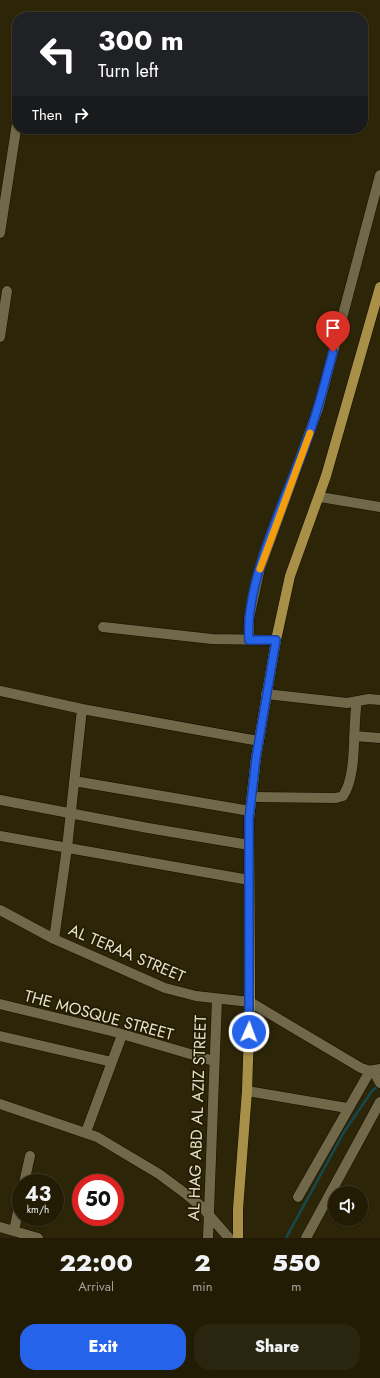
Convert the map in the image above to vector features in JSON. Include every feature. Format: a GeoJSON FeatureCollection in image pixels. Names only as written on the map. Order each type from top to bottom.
{"type":"FeatureCollection","features":[{"type":"Feature","properties":{"kind":"main road"},"geometry":{"type":"LineString","coordinates":[[238,1238],[238,1209],[247,1091],[246,1002],[249,880],[248,845],[250,811],[273,640],[299,548],[320,496],[380,286]]}},
{"type":"Feature","properties":{"kind":"street"},"geometry":{"type":"LineString","coordinates":[[0,233],[15,134]]}},
{"type":"Feature","properties":{"kind":"street"},"geometry":{"type":"LineString","coordinates":[[252,640],[249,618],[260,568],[318,409],[380,175]]}},
{"type":"Feature","properties":{"kind":"street"},"geometry":{"type":"LineString","coordinates":[[0,337],[7,291]]}},
{"type":"Feature","properties":{"kind":"street"},"geometry":{"type":"LineString","coordinates":[[320,496],[380,507]]}},
{"type":"Feature","properties":{"kind":"street"},"geometry":{"type":"LineString","coordinates":[[103,627],[212,639],[273,640]]}},
{"type":"Feature","properties":{"kind":"street"},"geometry":{"type":"LineString","coordinates":[[0,691],[82,709],[259,741]]}},
{"type":"Feature","properties":{"kind":"street"},"geometry":{"type":"LineString","coordinates":[[266,694],[347,703],[369,699],[380,700]]}},
{"type":"Feature","properties":{"kind":"street"},"geometry":{"type":"LineString","coordinates":[[252,797],[336,798],[343,796],[347,788],[352,762],[357,701]]}},
{"type":"Feature","properties":{"kind":"street"},"geometry":{"type":"LineString","coordinates":[[54,938],[67,848],[82,709]]}},
{"type":"Feature","properties":{"kind":"street"},"geometry":{"type":"LineString","coordinates":[[354,736],[380,738]]}},
{"type":"Feature","properties":{"kind":"street"},"geometry":{"type":"LineString","coordinates":[[74,780],[250,811]]}},
{"type":"Feature","properties":{"kind":"street"},"geometry":{"type":"LineString","coordinates":[[0,800],[248,845]]}},
{"type":"Feature","properties":{"kind":"street"},"geometry":{"type":"LineString","coordinates":[[0,836],[249,880]]}},
{"type":"Feature","properties":{"kind":"street","name":"AL TERAA STREET"},"geometry":{"type":"LineString","coordinates":[[0,910],[54,938],[164,988],[196,996],[246,1002]]}},
{"type":"Feature","properties":{"kind":"street","name":"AL HAG ABD AL AZIZ STREET"},"geometry":{"type":"LineString","coordinates":[[208,1238],[214,1061],[220,999]]}},
{"type":"Feature","properties":{"kind":"street"},"geometry":{"type":"LineString","coordinates":[[246,1002],[361,1068],[376,1074],[347,1108],[298,1197]]}},
{"type":"Feature","properties":{"kind":"street","name":"THE MOSQUE STREET"},"geometry":{"type":"LineString","coordinates":[[0,1004],[122,1034],[214,1061]]}},
{"type":"Feature","properties":{"kind":"street"},"geometry":{"type":"LineString","coordinates":[[86,1132],[122,1034]]}},
{"type":"Feature","properties":{"kind":"street"},"geometry":{"type":"LineString","coordinates":[[0,1036],[112,1062]]}},
{"type":"Feature","properties":{"kind":"street"},"geometry":{"type":"LineString","coordinates":[[247,1091],[347,1108]]}},
{"type":"Feature","properties":{"kind":"street"},"geometry":{"type":"LineString","coordinates":[[306,1238],[380,1102]]}},
{"type":"Feature","properties":{"kind":"street"},"geometry":{"type":"LineString","coordinates":[[0,1104],[97,1137],[159,1174],[186,1194],[209,1214],[229,1238]]}},
{"type":"Feature","properties":{"kind":"street"},"geometry":{"type":"LineString","coordinates":[[26,1174],[30,1156]]}},
{"type":"Feature","properties":{"kind":"street"},"geometry":{"type":"LineString","coordinates":[[14,1231],[15,1226]]}},
{"type":"Feature","properties":{"kind":"street"},"geometry":{"type":"LineString","coordinates":[[0,1227],[38,1238]]}},
{"type":"Feature","properties":{"kind":"waterway"},"geometry":{"type":"LineString","coordinates":[[286,1238],[344,1132],[372,1091],[379,1085]]}},
{"type":"Feature","properties":{"kind":"slow traffic"},"geometry":{"type":"LineString","coordinates":[[260,569],[310,433]]}},
{"type":"Feature","properties":{"kind":"route"},"geometry":{"type":"LineString","coordinates":[[249,1032],[249,819],[256,758],[276,640],[249,640],[249,618],[260,568],[308,440],[333,352]]}}]}
